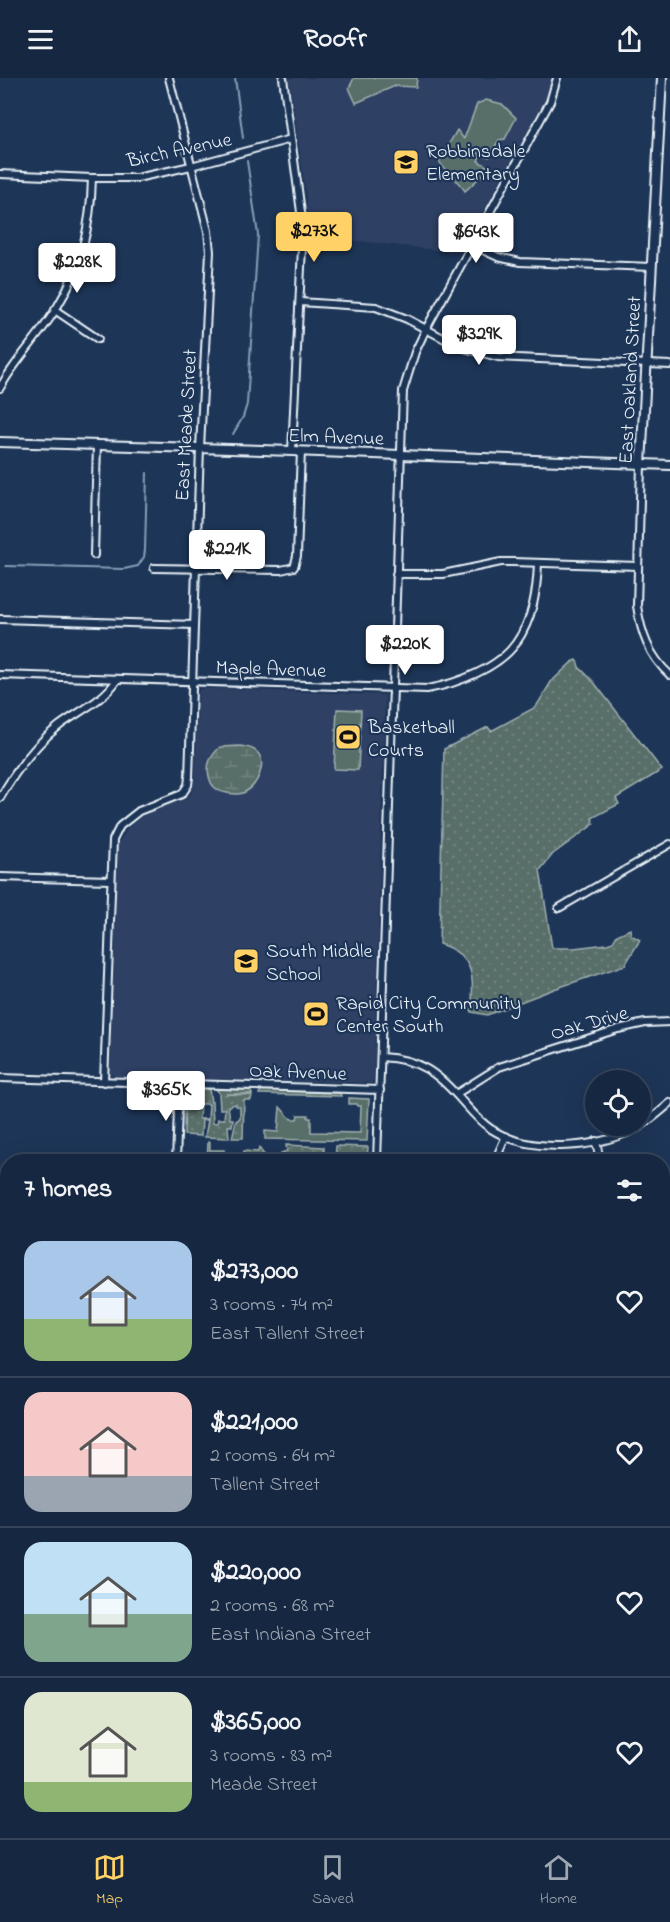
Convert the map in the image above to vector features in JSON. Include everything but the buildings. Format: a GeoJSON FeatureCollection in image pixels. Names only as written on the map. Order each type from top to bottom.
{"type":"FeatureCollection","features":[{"type":"Feature","properties":{"kind":"street","name":"East Meade Street"},"geometry":{"type":"LineString","coordinates":[[110,880],[113,840],[120,826],[147,806],[178,796],[186,790],[188,785],[209,241],[169,78]]}},
{"type":"Feature","properties":{"kind":"street"},"geometry":{"type":"LineString","coordinates":[[154,568],[280,570],[294,567],[297,556],[296,451],[303,227],[283,78]]}},
{"type":"Feature","properties":{"kind":"street"},"geometry":{"type":"LineString","coordinates":[[377,1154],[403,391],[426,329],[549,102],[557,78]]}},
{"type":"Feature","properties":{"kind":"street","name":"East Oakland Street"},"geometry":{"type":"LineString","coordinates":[[662,78],[666,87],[646,364],[637,606],[642,633],[654,656],[670,675]]}},
{"type":"Feature","properties":{"kind":"street","name":"Birch Avenue"},"geometry":{"type":"LineString","coordinates":[[0,174],[137,178],[291,139]]}},
{"type":"Feature","properties":{"kind":"street"},"geometry":{"type":"LineString","coordinates":[[0,388],[55,310],[72,279],[88,230],[92,178]]}},
{"type":"Feature","properties":{"kind":"street"},"geometry":{"type":"LineString","coordinates":[[472,245],[498,258],[520,262],[652,267]]}},
{"type":"Feature","properties":{"kind":"street"},"geometry":{"type":"LineString","coordinates":[[300,302],[376,307],[389,311],[460,347],[498,357],[670,365]]}},
{"type":"Feature","properties":{"kind":"street"},"geometry":{"type":"LineString","coordinates":[[55,310],[98,339]]}},
{"type":"Feature","properties":{"kind":"street","name":"Elm Avenue"},"geometry":{"type":"LineString","coordinates":[[0,442],[670,465]]}},
{"type":"Feature","properties":{"kind":"street"},"geometry":{"type":"LineString","coordinates":[[94,555],[97,446]]}},
{"type":"Feature","properties":{"kind":"street"},"geometry":{"type":"LineString","coordinates":[[396,574],[443,574],[501,562],[638,566]]}},
{"type":"Feature","properties":{"kind":"street","name":"Maple Avenue"},"geometry":{"type":"LineString","coordinates":[[0,675],[427,689],[447,686],[497,661],[516,645],[535,598],[538,563]]}},
{"type":"Feature","properties":{"kind":"street"},"geometry":{"type":"LineString","coordinates":[[0,619],[194,626]]}},
{"type":"Feature","properties":{"kind":"street"},"geometry":{"type":"LineString","coordinates":[[0,798],[26,759],[43,740],[105,695],[117,680]]}},
{"type":"Feature","properties":{"kind":"street"},"geometry":{"type":"LineString","coordinates":[[559,908],[670,844]]}},
{"type":"Feature","properties":{"kind":"street"},"geometry":{"type":"LineString","coordinates":[[0,877],[110,880],[104,1082]]}},
{"type":"Feature","properties":{"kind":"street","name":"Oak Drive"},"geometry":{"type":"LineString","coordinates":[[456,1094],[499,1067],[618,1029],[645,1023],[670,1022]]}},
{"type":"Feature","properties":{"kind":"street"},"geometry":{"type":"LineString","coordinates":[[381,1057],[415,1062],[440,1077],[475,1116],[491,1129],[519,1141],[553,1147],[596,1141],[633,1130],[653,1118],[670,1103]]}},
{"type":"Feature","properties":{"kind":"street","name":"Oak Avenue"},"geometry":{"type":"LineString","coordinates":[[0,1078],[380,1090]]}},
{"type":"Feature","properties":{"kind":"street"},"geometry":{"type":"LineString","coordinates":[[177,1154],[179,1084]]}},
{"type":"Feature","properties":{"kind":"street"},"geometry":{"type":"LineString","coordinates":[[498,1154],[506,1136]]}},
{"type":"Feature","properties":{"kind":"street"},"geometry":{"type":"LineString","coordinates":[[596,1141],[599,1154]]}},
{"type":"Feature","properties":{"kind":"shaded area","name":"Robbinsdale Elementary"},"geometry":{"type":"Polygon","coordinates":[[[289,78],[552,78],[544,102],[460,253],[309,235],[306,195],[289,78]]]}},
{"type":"Feature","properties":{"kind":"shaded area","name":"South Middle School"},"geometry":{"type":"Polygon","coordinates":[[[204,688],[385,695],[374,1079],[372,1083],[117,1077],[110,1072],[118,844],[128,828],[141,817],[156,809],[187,799],[192,791],[195,778],[198,693],[204,688]]]}},
{"type":"Feature","properties":{"kind":"green space"},"geometry":{"type":"Polygon","coordinates":[[[354,78],[417,78],[416,87],[395,86],[356,103],[349,88],[354,78]]]}},
{"type":"Feature","properties":{"kind":"green space"},"geometry":{"type":"Polygon","coordinates":[[[486,100],[502,104],[516,118],[505,139],[499,140],[489,157],[473,150],[480,156],[478,161],[490,168],[465,191],[439,161],[457,130],[464,139],[477,104],[486,100]]]}},
{"type":"Feature","properties":{"kind":"green space"},"geometry":{"type":"Polygon","coordinates":[[[577,660],[579,667],[593,681],[662,770],[616,798],[619,804],[592,818],[594,824],[553,854],[540,870],[552,948],[607,944],[613,942],[617,935],[630,929],[631,935],[640,940],[625,965],[487,1015],[471,1012],[470,970],[460,955],[439,944],[444,749],[488,727],[491,731],[536,707],[551,682],[577,660]]]}},
{"type":"Feature","properties":{"kind":"green space","name":"Basketball Courts"},"geometry":{"type":"Polygon","coordinates":[[[337,709],[361,710],[358,770],[334,769],[337,709]]]}},
{"type":"Feature","properties":{"kind":"green space"},"geometry":{"type":"Polygon","coordinates":[[[240,746],[257,752],[261,762],[260,774],[253,785],[241,794],[221,792],[211,783],[209,762],[220,747],[240,746]]]}},
{"type":"Feature","properties":{"kind":"green space"},"geometry":{"type":"Polygon","coordinates":[[[192,1088],[209,1089],[213,1123],[217,1123],[218,1119],[224,1119],[225,1109],[220,1109],[219,1093],[216,1089],[250,1090],[252,1094],[226,1094],[252,1095],[251,1100],[244,1100],[243,1138],[232,1138],[236,1121],[240,1118],[240,1107],[236,1104],[228,1106],[230,1119],[233,1119],[232,1126],[228,1126],[229,1138],[205,1137],[208,1120],[202,1120],[201,1136],[184,1135],[185,1093],[199,1092],[192,1091],[192,1088]],[[200,1104],[199,1119],[208,1119],[209,1104],[200,1104]]]}},
{"type":"Feature","properties":{"kind":"green space"},"geometry":{"type":"Polygon","coordinates":[[[261,1090],[340,1093],[341,1096],[259,1094],[261,1090]]]}},
{"type":"Feature","properties":{"kind":"green space"},"geometry":{"type":"Polygon","coordinates":[[[349,1098],[369,1099],[367,1141],[265,1139],[265,1131],[278,1132],[280,1107],[291,1119],[297,1119],[298,1115],[308,1115],[308,1118],[311,1118],[311,1132],[360,1133],[361,1106],[349,1104],[349,1098]]]}},
{"type":"Feature","properties":{"kind":"green space"},"geometry":{"type":"Polygon","coordinates":[[[208,1142],[210,1142],[210,1150],[224,1150],[224,1154],[207,1154],[208,1142]]]}},
{"type":"Feature","properties":{"kind":"green space"},"geometry":{"type":"Polygon","coordinates":[[[286,1145],[324,1147],[324,1153],[334,1154],[281,1154],[287,1151],[286,1145]]]}},
{"type":"Feature","properties":{"kind":"green space"},"geometry":{"type":"Polygon","coordinates":[[[336,1146],[368,1147],[368,1154],[335,1154],[336,1146]]]}},
{"type":"Feature","properties":{"kind":"green space"},"geometry":{"type":"Polygon","coordinates":[[[259,1148],[264,1154],[244,1154],[244,1151],[258,1152],[259,1148]]]}},
{"type":"Feature","properties":{"kind":"waterway"},"geometry":{"type":"LineString","coordinates":[[235,78],[243,138]]}},
{"type":"Feature","properties":{"kind":"waterway"},"geometry":{"type":"LineString","coordinates":[[233,434],[243,417],[247,404],[258,235],[247,161]]}},
{"type":"Feature","properties":{"kind":"waterway"},"geometry":{"type":"LineString","coordinates":[[6,566],[124,569],[138,566],[144,557],[145,550],[147,473]]}},
{"type":"Feature","properties":{"kind":"place","name":"Robbinsdale Elementary"},"geometry":{"type":"Point","coordinates":[406,162]}},
{"type":"Feature","properties":{"kind":"place","name":"Basketball Courts"},"geometry":{"type":"Point","coordinates":[348,737]}},
{"type":"Feature","properties":{"kind":"place","name":"South Middle School"},"geometry":{"type":"Point","coordinates":[246,961]}},
{"type":"Feature","properties":{"kind":"place","name":"Rapid City Community Center South"},"geometry":{"type":"Point","coordinates":[316,1014]}}]}
